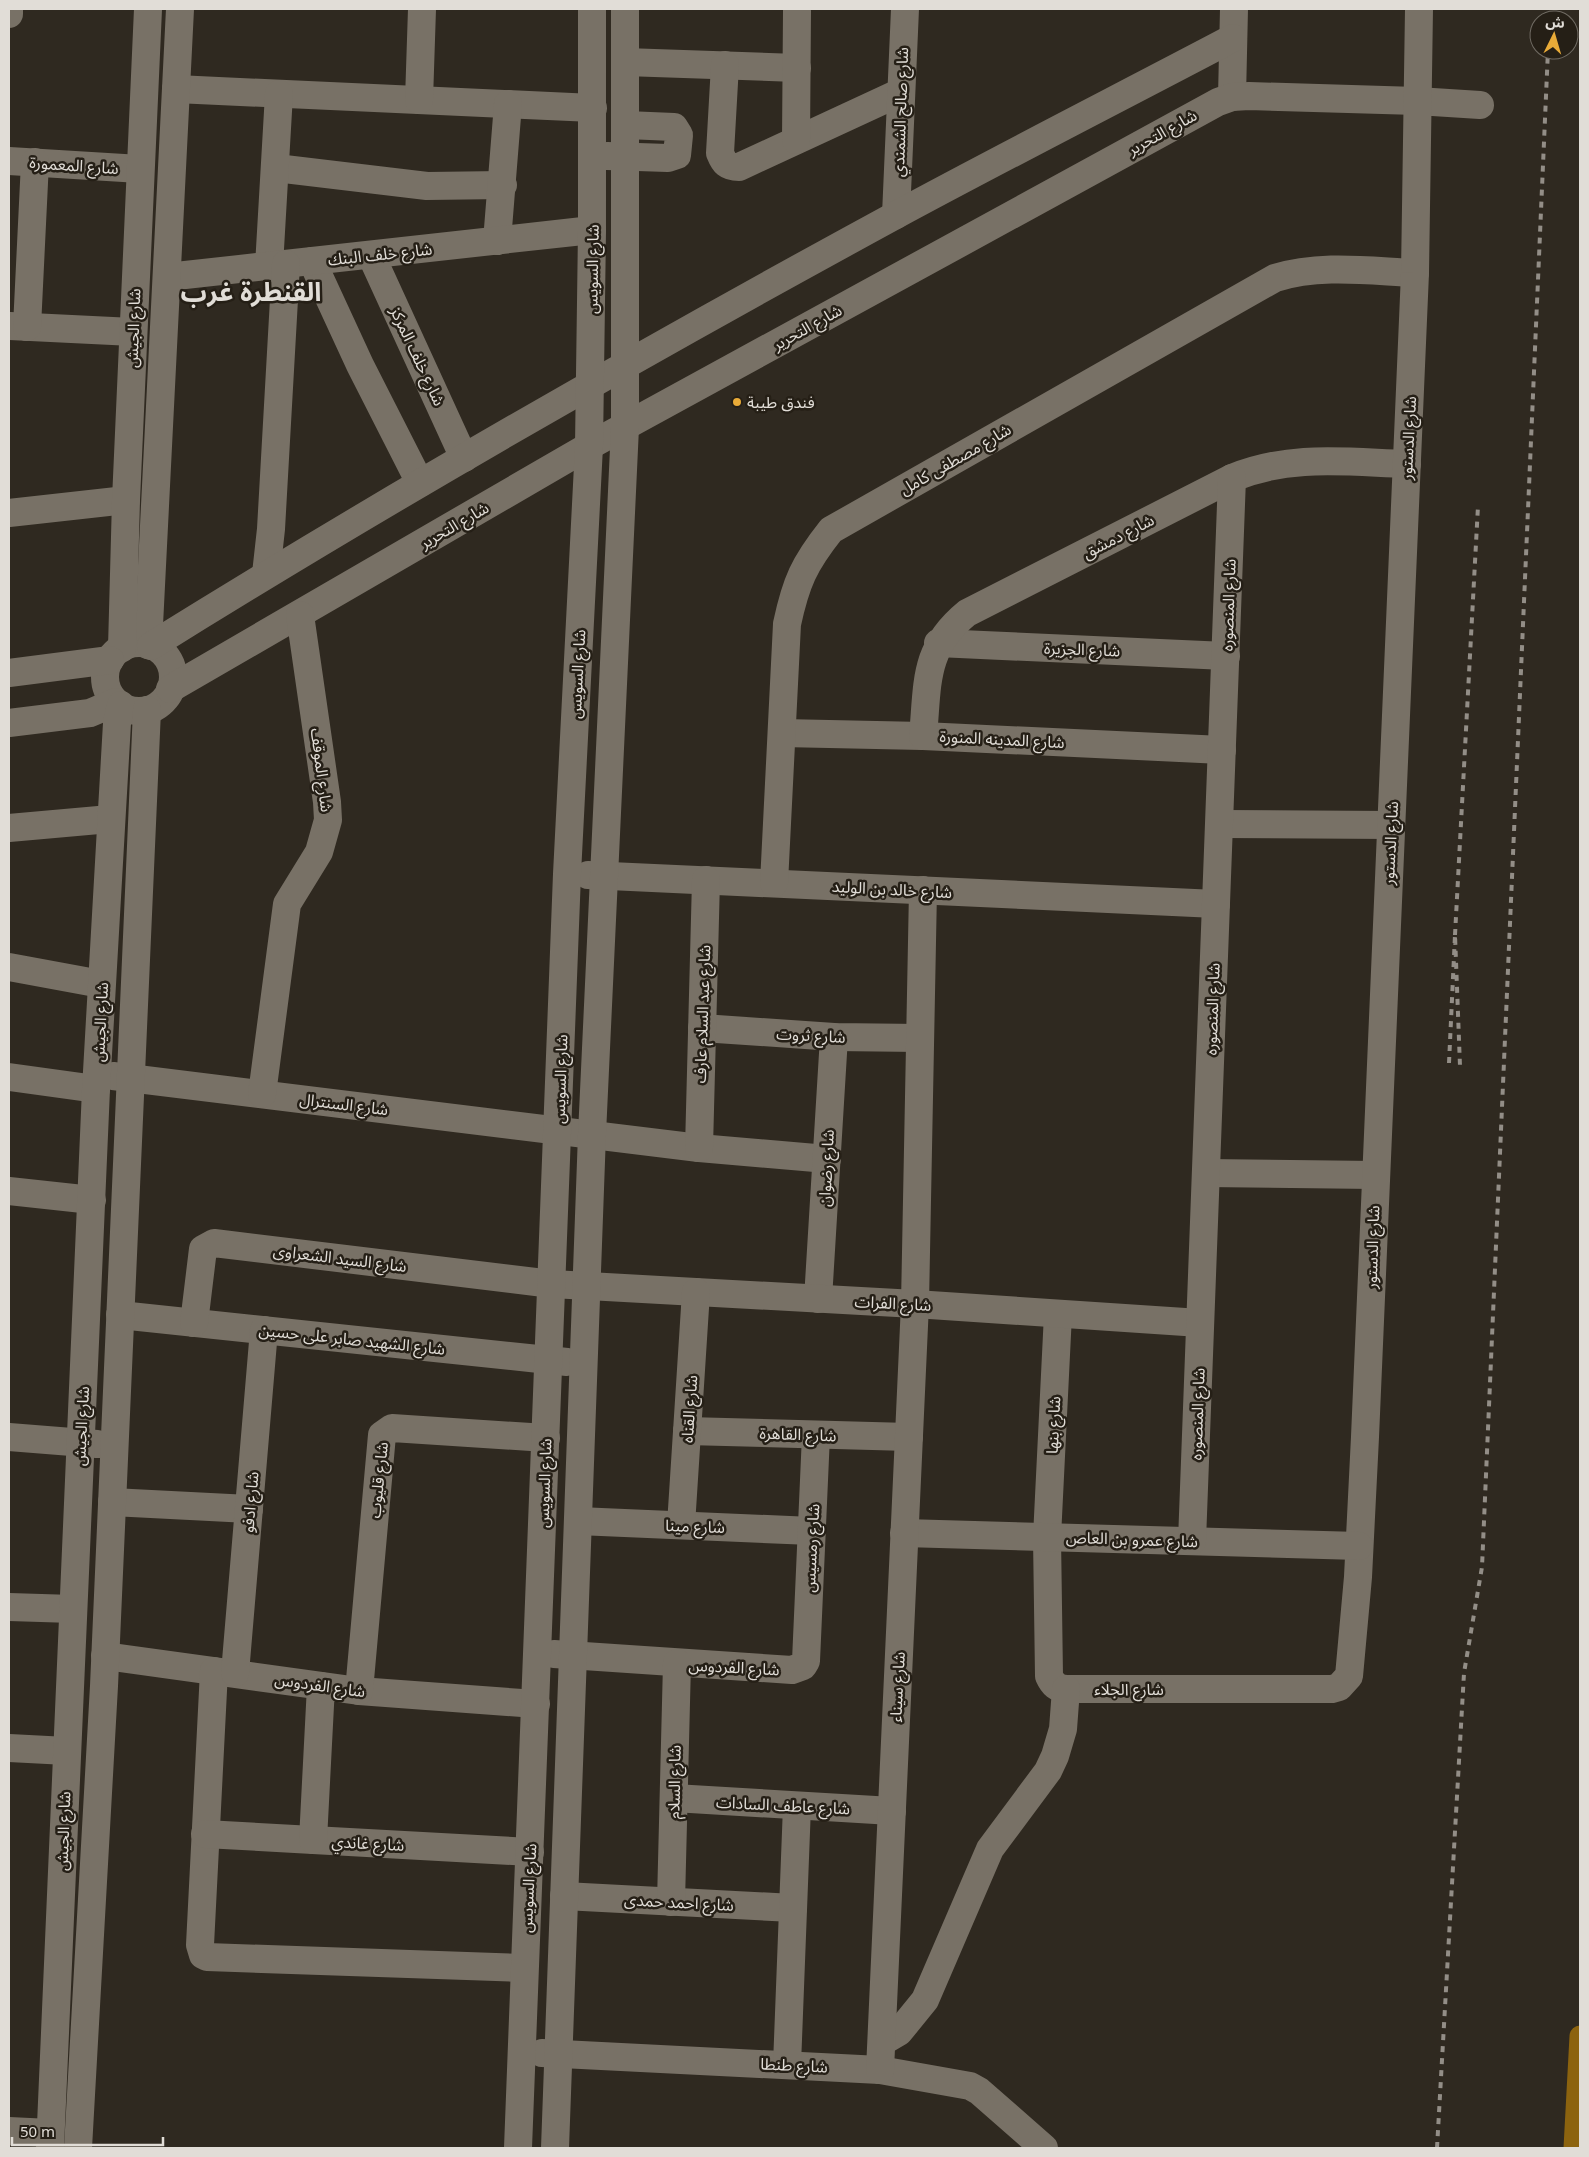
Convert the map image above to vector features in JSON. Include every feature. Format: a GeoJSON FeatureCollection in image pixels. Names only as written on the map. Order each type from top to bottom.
{"type":"FeatureCollection","features":[{"type":"Feature","properties":{"kind":"street"},"geometry":{"type":"LineString","coordinates":[[9,9],[9,14]]}},
{"type":"Feature","properties":{"kind":"street","name":"شارع الجيش"},"geometry":{"type":"LineString","coordinates":[[133,650],[126,500],[148,9]]}},
{"type":"Feature","properties":{"kind":"street","name":"شارع الجيش"},"geometry":{"type":"LineString","coordinates":[[128,706],[110,695],[105,678],[133,650],[167,276],[180,9]]}},
{"type":"Feature","properties":{"kind":"street"},"geometry":{"type":"LineString","coordinates":[[419,100],[422,9]]}},
{"type":"Feature","properties":{"kind":"street","name":"شارع السويس"},"geometry":{"type":"LineString","coordinates":[[518,2148],[520,2052],[536,1704],[567,874],[589,446],[593,156],[592,9]]}},
{"type":"Feature","properties":{"kind":"street","name":"شارع السويس"},"geometry":{"type":"LineString","coordinates":[[555,2148],[592,1134],[624,427],[625,9]]}},
{"type":"Feature","properties":{"kind":"street","name":"شارع صالح الشمندي"},"geometry":{"type":"LineString","coordinates":[[896,215],[905,9]]}},
{"type":"Feature","properties":{"kind":"street"},"geometry":{"type":"LineString","coordinates":[[1232,97],[1234,9]]}},
{"type":"Feature","properties":{"kind":"street","name":"شارع الدستور"},"geometry":{"type":"LineString","coordinates":[[1349,1676],[1359,1546],[1407,464],[1415,272],[1419,9]]}},
{"type":"Feature","properties":{"kind":"street"},"geometry":{"type":"LineString","coordinates":[[796,140],[797,12]]}},
{"type":"Feature","properties":{"kind":"street"},"geometry":{"type":"LineString","coordinates":[[9,674],[133,650],[625,366],[896,215],[1233,38]]}},
{"type":"Feature","properties":{"kind":"street"},"geometry":{"type":"LineString","coordinates":[[625,62],[797,68]]}},
{"type":"Feature","properties":{"kind":"street"},"geometry":{"type":"LineString","coordinates":[[726,65],[720,153],[724,163],[730,167],[739,167],[901,92]]}},
{"type":"Feature","properties":{"kind":"street"},"geometry":{"type":"LineString","coordinates":[[176,90],[593,108]]}},
{"type":"Feature","properties":{"kind":"street"},"geometry":{"type":"LineString","coordinates":[[266,574],[272,529],[289,264],[276,168],[279,94]]}},
{"type":"Feature","properties":{"kind":"street","name":"شارع التحرير"},"geometry":{"type":"LineString","coordinates":[[170,689],[589,446],[1218,102],[1232,97],[1417,101],[1480,105]]}},
{"type":"Feature","properties":{"kind":"street"},"geometry":{"type":"LineString","coordinates":[[497,241],[508,104]]}},
{"type":"Feature","properties":{"kind":"street"},"geometry":{"type":"LineString","coordinates":[[593,156],[673,158],[677,155],[679,134],[674,127],[626,126]]}},
{"type":"Feature","properties":{"kind":"street"},"geometry":{"type":"LineString","coordinates":[[142,139],[174,142]]}},
{"type":"Feature","properties":{"kind":"street"},"geometry":{"type":"LineString","coordinates":[[22,161],[18,326],[133,332]]}},
{"type":"Feature","properties":{"kind":"street","name":"شارع المعمورة"},"geometry":{"type":"LineString","coordinates":[[22,161],[140,169]]}},
{"type":"Feature","properties":{"kind":"street"},"geometry":{"type":"LineString","coordinates":[[276,168],[427,186],[503,185]]}},
{"type":"Feature","properties":{"kind":"street","name":"شارع خلف البنك"},"geometry":{"type":"LineString","coordinates":[[167,276],[592,230]]}},
{"type":"Feature","properties":{"kind":"street","name":"شارع خلف المركز"},"geometry":{"type":"LineString","coordinates":[[371,255],[464,458]]}},
{"type":"Feature","properties":{"kind":"street"},"geometry":{"type":"LineString","coordinates":[[289,264],[360,365],[420,483]]}},
{"type":"Feature","properties":{"kind":"street","name":"شارع مصطفى كامل"},"geometry":{"type":"LineString","coordinates":[[774,884],[787,624],[794,590],[809,558],[831,530],[1275,278],[1304,270],[1321,269],[1415,272]]}},
{"type":"Feature","properties":{"kind":"street","name":"شارع دمشق"},"geometry":{"type":"LineString","coordinates":[[923,736],[929,674],[938,643],[951,626],[967,613],[1232,478],[1258,467],[1297,461],[1407,464]]}},
{"type":"Feature","properties":{"kind":"street","name":"شارع المنصوره"},"geometry":{"type":"LineString","coordinates":[[1192,1541],[1232,478]]}},
{"type":"Feature","properties":{"kind":"street"},"geometry":{"type":"LineString","coordinates":[[9,513],[126,500]]}},
{"type":"Feature","properties":{"kind":"street","name":"شارع الموقف"},"geometry":{"type":"LineString","coordinates":[[262,1094],[287,904],[318,852],[328,820],[300,615]]}},
{"type":"Feature","properties":{"kind":"street","name":"شارع الجزيرة"},"geometry":{"type":"LineString","coordinates":[[938,643],[1226,656]]}},
{"type":"Feature","properties":{"kind":"street"},"geometry":{"type":"LineString","coordinates":[[9,723],[162,702],[170,689],[173,679],[172,668],[167,659],[133,650]]}},
{"type":"Feature","properties":{"kind":"street","name":"شارع الجيش"},"geometry":{"type":"LineString","coordinates":[[50,2141],[80,1443],[110,819],[116,723],[128,706]]}},
{"type":"Feature","properties":{"kind":"street","name":"شارع الجيش"},"geometry":{"type":"LineString","coordinates":[[78,2148],[104,1686],[131,1079],[128,706]]}},
{"type":"Feature","properties":{"kind":"street","name":"شارع المدينه المنورة"},"geometry":{"type":"LineString","coordinates":[[782,733],[923,736],[1222,750]]}},
{"type":"Feature","properties":{"kind":"street"},"geometry":{"type":"LineString","coordinates":[[9,828],[110,819]]}},
{"type":"Feature","properties":{"kind":"street"},"geometry":{"type":"LineString","coordinates":[[1220,824],[1391,825]]}},
{"type":"Feature","properties":{"kind":"street","name":"شارع خالد بن الوليد"},"geometry":{"type":"LineString","coordinates":[[567,874],[1216,904]]}},
{"type":"Feature","properties":{"kind":"street","name":"شارع عبد السلام عارف"},"geometry":{"type":"LineString","coordinates":[[698,1148],[706,880]]}},
{"type":"Feature","properties":{"kind":"street","name":"شارع سيناء"},"geometry":{"type":"LineString","coordinates":[[880,2070],[914,1304],[923,890]]}},
{"type":"Feature","properties":{"kind":"street"},"geometry":{"type":"LineString","coordinates":[[9,966],[102,984]]}},
{"type":"Feature","properties":{"kind":"street","name":"شارع ثروت"},"geometry":{"type":"LineString","coordinates":[[702,1028],[834,1037],[920,1038]]}},
{"type":"Feature","properties":{"kind":"street","name":"شارع رضوان"},"geometry":{"type":"LineString","coordinates":[[818,1299],[834,1037]]}},
{"type":"Feature","properties":{"kind":"street","name":"شارع السنترال"},"geometry":{"type":"LineString","coordinates":[[9,1077],[97,1082],[131,1079],[698,1148],[827,1159]]}},
{"type":"Feature","properties":{"kind":"street"},"geometry":{"type":"LineString","coordinates":[[1206,1173],[1375,1175]]}},
{"type":"Feature","properties":{"kind":"street"},"geometry":{"type":"LineString","coordinates":[[9,1192],[92,1200]]}},
{"type":"Feature","properties":{"kind":"street","name":"شارع السيد الشعراوى"},"geometry":{"type":"LineString","coordinates":[[194,1323],[202,1252],[203,1248],[210,1243],[552,1284]]}},
{"type":"Feature","properties":{"kind":"street","name":"شارع الفرات"},"geometry":{"type":"LineString","coordinates":[[552,1284],[914,1304],[1200,1323]]}},
{"type":"Feature","properties":{"kind":"street","name":"شارع القناه"},"geometry":{"type":"LineString","coordinates":[[681,1525],[696,1292]]}},
{"type":"Feature","properties":{"kind":"street","name":"شارع بنها"},"geometry":{"type":"LineString","coordinates":[[1047,1537],[1058,1314]]}},
{"type":"Feature","properties":{"kind":"street","name":"شارع الشهيد صابر على حسين"},"geometry":{"type":"LineString","coordinates":[[120,1315],[584,1364]]}},
{"type":"Feature","properties":{"kind":"street","name":"شارع ادفو"},"geometry":{"type":"LineString","coordinates":[[264,1330],[249,1509],[224,1672],[206,1834],[201,1951],[207,1957],[524,1968]]}},
{"type":"Feature","properties":{"kind":"street","name":"شارع قليوب"},"geometry":{"type":"LineString","coordinates":[[359,1691],[382,1435],[392,1428],[546,1438]]}},
{"type":"Feature","properties":{"kind":"street","name":"شارع القاهرة"},"geometry":{"type":"LineString","coordinates":[[687,1431],[909,1437]]}},
{"type":"Feature","properties":{"kind":"street","name":"شارع رمسيس"},"geometry":{"type":"LineString","coordinates":[[806,1661],[816,1434]]}},
{"type":"Feature","properties":{"kind":"street"},"geometry":{"type":"LineString","coordinates":[[9,1437],[114,1446]]}},
{"type":"Feature","properties":{"kind":"street"},"geometry":{"type":"LineString","coordinates":[[112,1502],[249,1509]]}},
{"type":"Feature","properties":{"kind":"street","name":"شارع مينا"},"geometry":{"type":"LineString","coordinates":[[578,1520],[812,1531]]}},
{"type":"Feature","properties":{"kind":"street","name":"شارع عمرو بن العاص"},"geometry":{"type":"LineString","coordinates":[[904,1533],[1359,1546]]}},
{"type":"Feature","properties":{"kind":"street"},"geometry":{"type":"LineString","coordinates":[[882,2042],[899,2032],[925,2000],[990,1849],[1048,1771],[1055,1756],[1063,1729],[1066,1689],[1058,1688],[1052,1683],[1049,1676],[1047,1537]]}},
{"type":"Feature","properties":{"kind":"street"},"geometry":{"type":"LineString","coordinates":[[9,1607],[73,1610]]}},
{"type":"Feature","properties":{"kind":"street","name":"شارع الفردوس"},"geometry":{"type":"LineString","coordinates":[[538,1653],[792,1670],[803,1666],[806,1661]]}},
{"type":"Feature","properties":{"kind":"street","name":"شارع الفردوس"},"geometry":{"type":"LineString","coordinates":[[105,1656],[359,1691],[536,1704]]}},
{"type":"Feature","properties":{"kind":"street","name":"شارع السلام"},"geometry":{"type":"LineString","coordinates":[[671,1902],[677,1663]]}},
{"type":"Feature","properties":{"kind":"street","name":"شارع الجلاء"},"geometry":{"type":"LineString","coordinates":[[1066,1689],[1332,1689],[1339,1687],[1349,1676]]}},
{"type":"Feature","properties":{"kind":"street"},"geometry":{"type":"LineString","coordinates":[[70,1685],[104,1686]]}},
{"type":"Feature","properties":{"kind":"street"},"geometry":{"type":"LineString","coordinates":[[313,1840],[321,1686]]}},
{"type":"Feature","properties":{"kind":"street"},"geometry":{"type":"LineString","coordinates":[[9,1748],[67,1751]]}},
{"type":"Feature","properties":{"kind":"street","name":"شارع عاطف السادات"},"geometry":{"type":"LineString","coordinates":[[674,1798],[892,1811]]}},
{"type":"Feature","properties":{"kind":"street"},"geometry":{"type":"LineString","coordinates":[[787,2065],[797,1806]]}},
{"type":"Feature","properties":{"kind":"street","name":"شارع غاندي"},"geometry":{"type":"LineString","coordinates":[[206,1834],[530,1852]]}},
{"type":"Feature","properties":{"kind":"street","name":"شارع احمد حمدى"},"geometry":{"type":"LineString","coordinates":[[564,1896],[793,1908]]}},
{"type":"Feature","properties":{"kind":"street","name":"شارع طنطا"},"geometry":{"type":"LineString","coordinates":[[520,2052],[880,2070],[970,2086],[979,2091],[1044,2148]]}},
{"type":"Feature","properties":{"kind":"street"},"geometry":{"type":"LineString","coordinates":[[9,2131],[50,2141]]}},
{"type":"Feature","properties":{"kind":"waterway"},"geometry":{"type":"LineString","coordinates":[[1574,2148],[1580,2036]]}},
{"type":"Feature","properties":{"kind":"railway"},"geometry":{"type":"LineString","coordinates":[[1437,2148],[1464,1673],[1482,1567],[1548,60]]}},
{"type":"Feature","properties":{"kind":"railway"},"geometry":{"type":"LineString","coordinates":[[1455,935],[1478,506]]}},
{"type":"Feature","properties":{"kind":"railway"},"geometry":{"type":"LineString","coordinates":[[1449,1063],[1455,935],[1460,1066]]}},
{"type":"Feature","properties":{"kind":"place","name":"فندق طيبة"},"geometry":{"type":"Point","coordinates":[737,402]}},
{"type":"Feature","properties":{"kind":"district","name":"القنطرة غرب"},"geometry":{"type":"Point","coordinates":[251,291]}}]}
